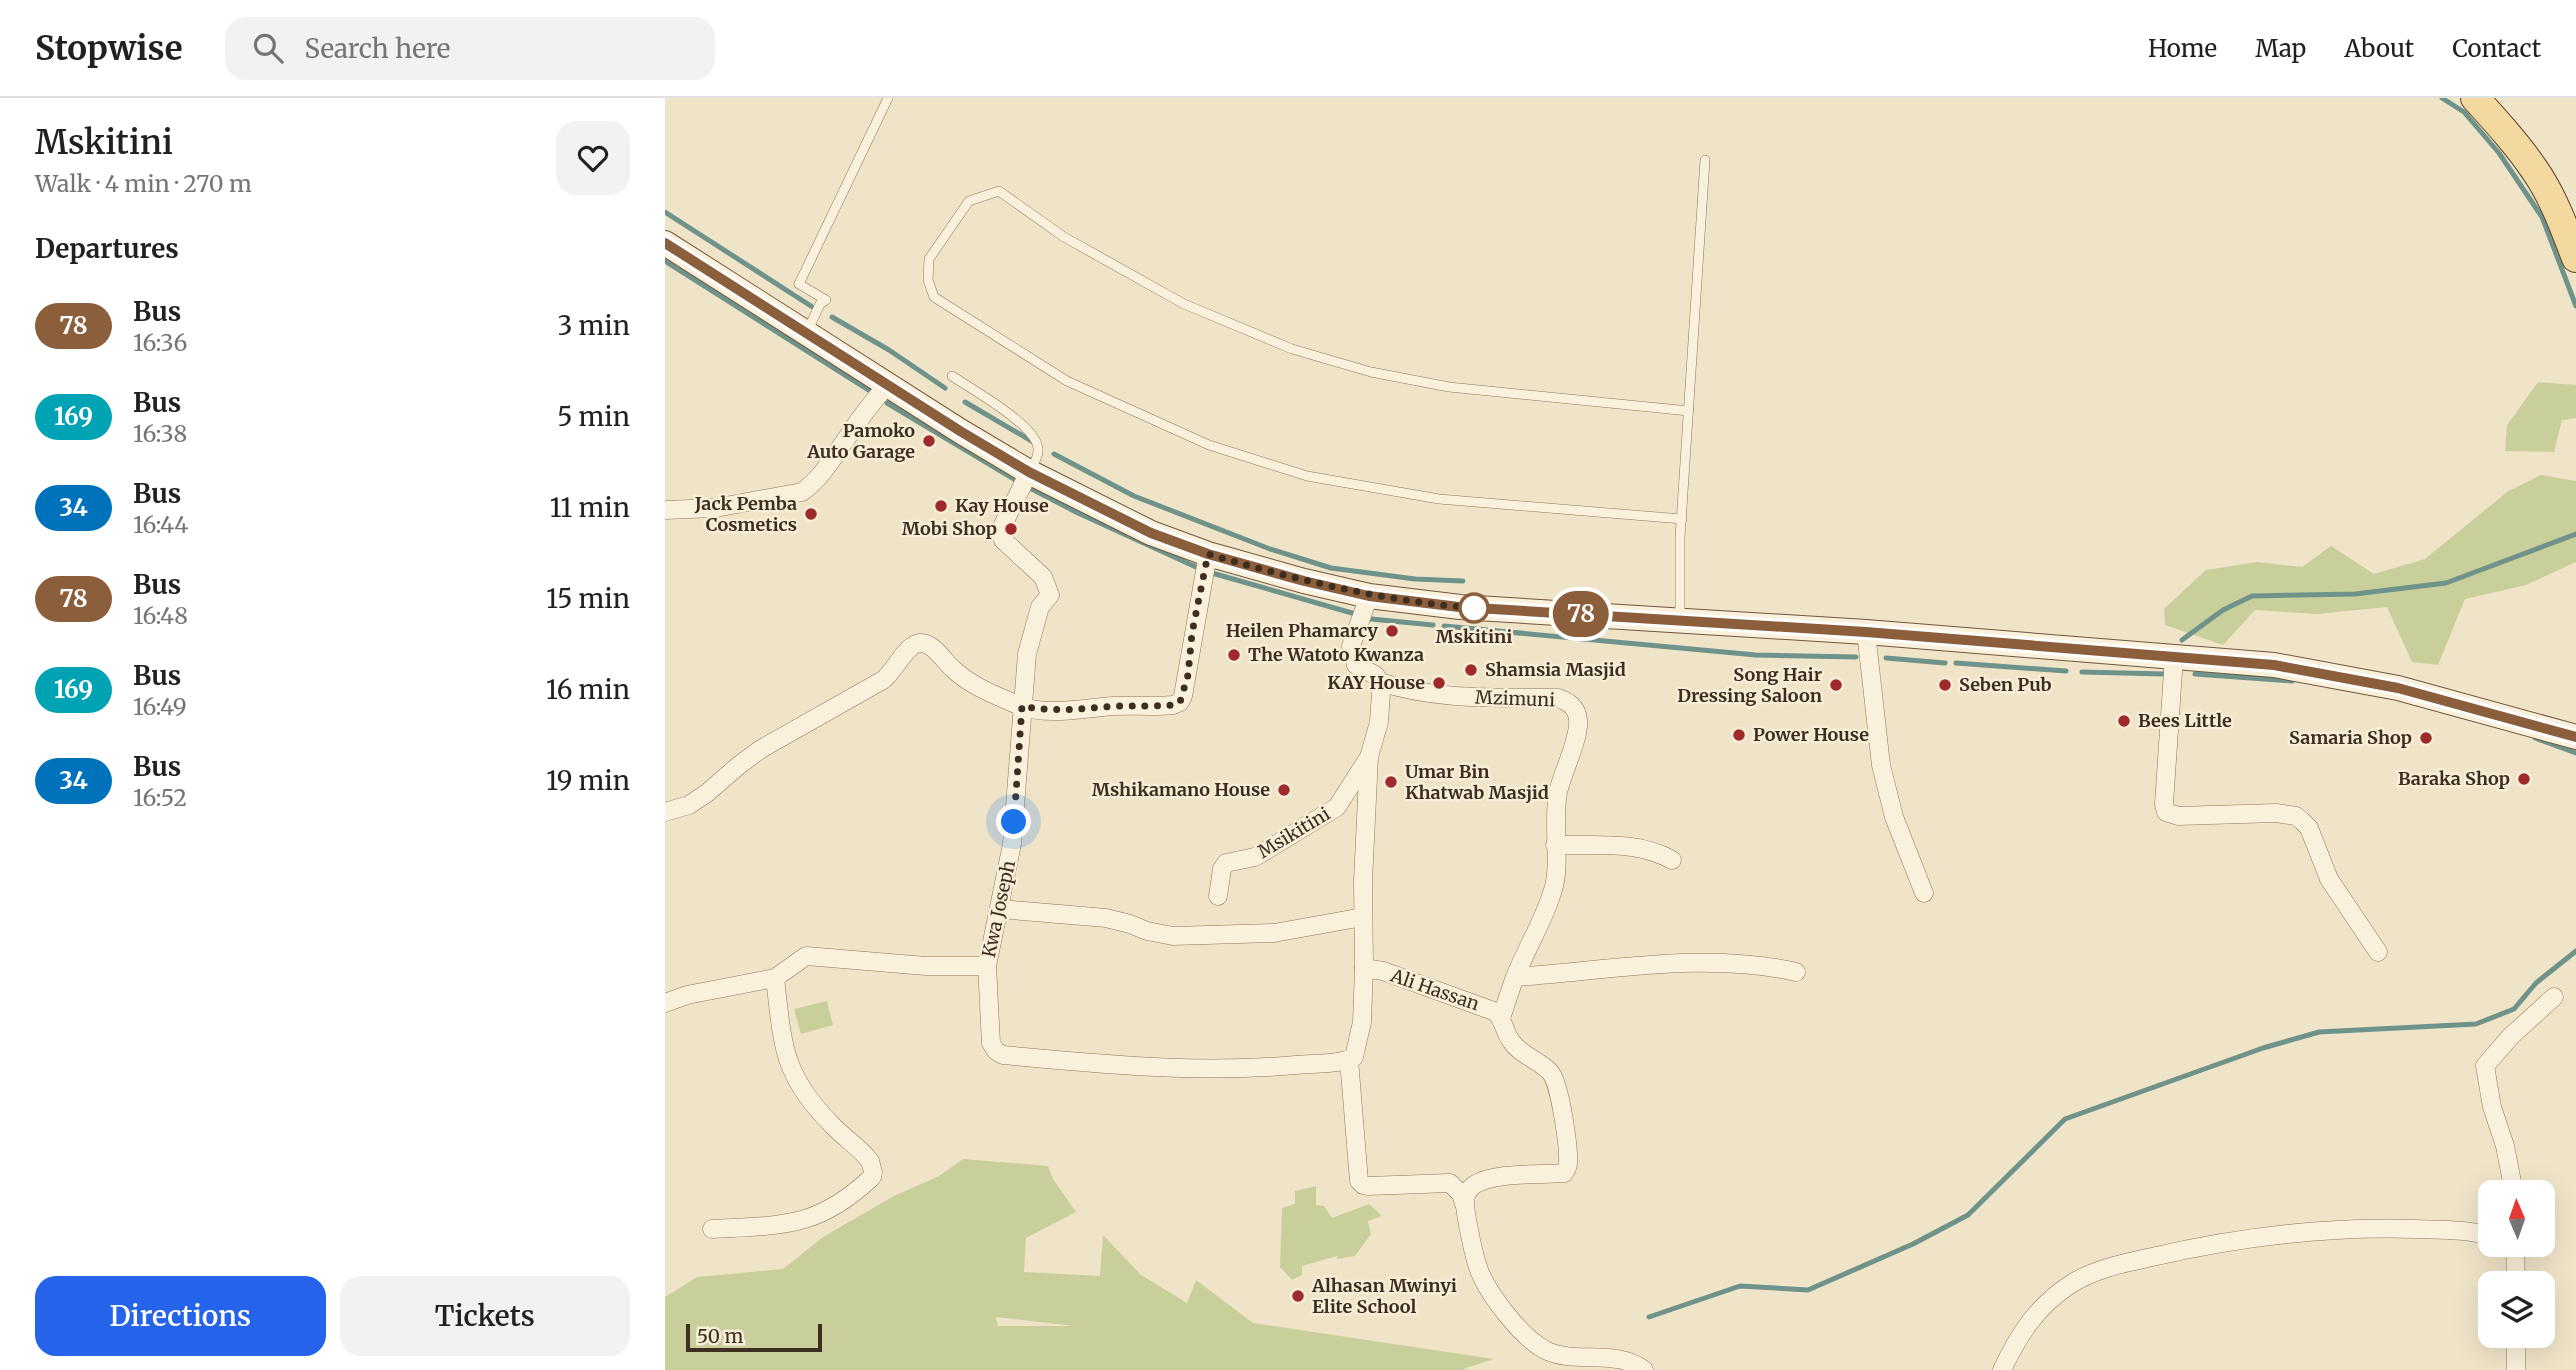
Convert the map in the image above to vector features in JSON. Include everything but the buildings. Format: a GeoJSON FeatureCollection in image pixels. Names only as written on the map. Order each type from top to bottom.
{"type":"FeatureCollection","features":[{"type":"Feature","properties":{"kind":"main road"},"geometry":{"type":"LineString","coordinates":[[2475,98],[2506,132],[2535,171],[2558,211],[2576,258]]}},
{"type":"Feature","properties":{"kind":"main road"},"geometry":{"type":"LineString","coordinates":[[665,243],[1029,472],[1151,533],[1208,554],[1304,581],[1369,596],[1459,607],[1866,632],[2274,665],[2398,688],[2576,737]]}},
{"type":"Feature","properties":{"kind":"street"},"geometry":{"type":"LineString","coordinates":[[665,510],[715,508],[802,492],[812,485],[824,470],[866,410],[888,384]]}},
{"type":"Feature","properties":{"kind":"street","name":"Kwa Joseph"},"geometry":{"type":"LineString","coordinates":[[1029,472],[1001,529],[1003,540],[1043,577],[1050,595],[1040,607],[1031,636],[1022,706],[1012,844],[987,966],[992,1043],[996,1051],[1003,1055],[1150,1069],[1223,1070],[1349,1060]]}},
{"type":"Feature","properties":{"kind":"street"},"geometry":{"type":"LineString","coordinates":[[665,812],[689,805],[761,749],[883,680],[905,652],[915,644],[926,643],[970,683],[1022,706],[1068,710],[1173,705],[1180,702],[1188,675],[1192,633],[1208,554]]}},
{"type":"Feature","properties":{"kind":"street"},"geometry":{"type":"LineString","coordinates":[[1369,596],[1353,639],[1351,653],[1356,665],[1375,675],[1380,682]]}},
{"type":"Feature","properties":{"kind":"street"},"geometry":{"type":"LineString","coordinates":[[1866,632],[1881,765],[1894,817],[1924,894]]}},
{"type":"Feature","properties":{"kind":"street"},"geometry":{"type":"LineString","coordinates":[[2174,657],[2164,804],[2166,812],[2178,816],[2276,813],[2296,816],[2309,828],[2329,879],[2378,952]]}},
{"type":"Feature","properties":{"kind":"street","name":"Msikitini"},"geometry":{"type":"LineString","coordinates":[[1364,968],[1363,917],[1369,757],[1379,722],[1380,682]]}},
{"type":"Feature","properties":{"kind":"street","name":"Mzimuni"},"geometry":{"type":"LineString","coordinates":[[1380,682],[1404,690],[1444,697],[1558,698],[1570,703],[1577,711],[1577,737],[1566,761],[1558,792],[1556,881],[1515,977],[1501,1018]]}},
{"type":"Feature","properties":{"kind":"street","name":"Msikitini"},"geometry":{"type":"LineString","coordinates":[[1218,895],[1222,870],[1226,863],[1255,858],[1337,807],[1369,757]]}},
{"type":"Feature","properties":{"kind":"street"},"geometry":{"type":"LineString","coordinates":[[1555,845],[1640,848],[1672,860]]}},
{"type":"Feature","properties":{"kind":"street"},"geometry":{"type":"LineString","coordinates":[[1000,909],[1106,918],[1173,936],[1274,933],[1363,917]]}},
{"type":"Feature","properties":{"kind":"street"},"geometry":{"type":"LineString","coordinates":[[665,1003],[687,995],[775,978],[797,961],[816,955],[926,966],[987,966]]}},
{"type":"Feature","properties":{"kind":"street"},"geometry":{"type":"LineString","coordinates":[[1515,977],[1685,964],[1748,965],[1796,972]]}},
{"type":"Feature","properties":{"kind":"street"},"geometry":{"type":"LineString","coordinates":[[1364,968],[1357,1052],[1349,1060],[1359,1181],[1368,1186],[1450,1183],[1461,1194],[1478,1268],[1490,1292],[1532,1340],[1544,1349],[1558,1354],[1610,1357],[1644,1370]]}},
{"type":"Feature","properties":{"kind":"street","name":"Ali Hassan"},"geometry":{"type":"LineString","coordinates":[[1364,968],[1383,971],[1489,1008],[1501,1018],[1510,1040],[1550,1072],[1557,1084],[1568,1163],[1564,1172],[1485,1179],[1468,1191],[1464,1204]]}},
{"type":"Feature","properties":{"kind":"street"},"geometry":{"type":"LineString","coordinates":[[712,1229],[776,1226],[820,1215],[845,1201],[872,1177],[870,1161],[810,1100],[789,1067],[782,1039],[775,978]]}},
{"type":"Feature","properties":{"kind":"street"},"geometry":{"type":"LineString","coordinates":[[2512,1180],[2505,1146],[2492,1107],[2485,1066],[2510,1037],[2554,997]]}},
{"type":"Feature","properties":{"kind":"street"},"geometry":{"type":"LineString","coordinates":[[2002,1370],[2020,1332],[2043,1307],[2072,1283],[2115,1266],[2284,1232],[2365,1227],[2478,1233]]}},
{"type":"Feature","properties":{"kind":"street"},"geometry":{"type":"LineString","coordinates":[[2516,1348],[2516,1370]]}},
{"type":"Feature","properties":{"kind":"lane"},"geometry":{"type":"LineString","coordinates":[[807,333],[820,304],[826,300],[799,284],[888,98]]}},
{"type":"Feature","properties":{"kind":"lane"},"geometry":{"type":"LineString","coordinates":[[1680,620],[1682,519],[1705,160]]}},
{"type":"Feature","properties":{"kind":"lane"},"geometry":{"type":"LineString","coordinates":[[1682,519],[1439,499],[1307,476],[1209,445],[1066,381],[934,297],[927,280],[929,259],[969,201],[999,191],[1064,237],[1184,304],[1291,349],[1371,372],[1449,387],[1689,411]]}},
{"type":"Feature","properties":{"kind":"lane"},"geometry":{"type":"LineString","coordinates":[[952,376],[1026,427],[1036,439],[1038,450],[1029,472]]}},
{"type":"Feature","properties":{"kind":"green space"},"geometry":{"type":"Polygon","coordinates":[[[2538,382],[2576,385],[2576,418],[2562,420],[2554,452],[2505,451],[2507,425],[2538,382]]]}},
{"type":"Feature","properties":{"kind":"green space"},"geometry":{"type":"Polygon","coordinates":[[[2541,475],[2576,481],[2576,562],[2526,585],[2465,599],[2438,665],[2412,662],[2387,607],[2317,614],[2255,610],[2223,645],[2165,625],[2164,609],[2206,570],[2257,562],[2302,567],[2331,546],[2374,574],[2425,559],[2507,492],[2541,475]]]}},
{"type":"Feature","properties":{"kind":"green space"},"geometry":{"type":"Polygon","coordinates":[[[827,1001],[833,1025],[801,1034],[794,1009],[827,1001]]]}},
{"type":"Feature","properties":{"kind":"green space"},"geometry":{"type":"Polygon","coordinates":[[[963,1159],[1048,1166],[1053,1179],[1076,1212],[1026,1238],[1024,1272],[1100,1276],[1103,1235],[1141,1275],[1187,1303],[1196,1280],[1253,1323],[1494,1359],[1463,1369],[1470,1370],[665,1370],[665,1297],[697,1277],[783,1269],[823,1237],[894,1196],[939,1176],[963,1159]],[[996,1317],[998,1326],[1073,1326],[996,1317]]]}},
{"type":"Feature","properties":{"kind":"green space"},"geometry":{"type":"Polygon","coordinates":[[[1316,1186],[1316,1205],[1324,1206],[1332,1218],[1369,1204],[1382,1216],[1368,1221],[1371,1234],[1355,1256],[1337,1259],[1337,1256],[1302,1266],[1302,1275],[1292,1280],[1280,1267],[1282,1208],[1295,1204],[1295,1191],[1316,1186]]]}},
{"type":"Feature","properties":{"kind":"waterway"},"geometry":{"type":"LineString","coordinates":[[2442,98],[2464,112],[2499,153],[2542,217],[2576,306]]}},
{"type":"Feature","properties":{"kind":"waterway"},"geometry":{"type":"LineString","coordinates":[[665,212],[814,308]]}},
{"type":"Feature","properties":{"kind":"waterway"},"geometry":{"type":"LineString","coordinates":[[665,261],[870,391]]}},
{"type":"Feature","properties":{"kind":"waterway"},"geometry":{"type":"LineString","coordinates":[[832,317],[889,350],[945,388]]}},
{"type":"Feature","properties":{"kind":"waterway"},"geometry":{"type":"LineString","coordinates":[[965,402],[1035,443]]}},
{"type":"Feature","properties":{"kind":"waterway"},"geometry":{"type":"LineString","coordinates":[[887,403],[1019,482]]}},
{"type":"Feature","properties":{"kind":"waterway"},"geometry":{"type":"LineString","coordinates":[[1054,454],[1134,496],[1270,549],[1331,568],[1415,579],[1463,581]]}},
{"type":"Feature","properties":{"kind":"waterway"},"geometry":{"type":"LineString","coordinates":[[1026,486],[1196,567]]}},
{"type":"Feature","properties":{"kind":"waterway"},"geometry":{"type":"LineString","coordinates":[[2182,640],[2223,610],[2252,596],[2355,594],[2446,583],[2576,534]]}},
{"type":"Feature","properties":{"kind":"waterway"},"geometry":{"type":"LineString","coordinates":[[1212,573],[1359,615]]}},
{"type":"Feature","properties":{"kind":"waterway"},"geometry":{"type":"LineString","coordinates":[[1371,619],[1433,625]]}},
{"type":"Feature","properties":{"kind":"waterway"},"geometry":{"type":"LineString","coordinates":[[1444,626],[1756,655],[1856,657]]}},
{"type":"Feature","properties":{"kind":"waterway"},"geometry":{"type":"LineString","coordinates":[[1886,658],[1945,663]]}},
{"type":"Feature","properties":{"kind":"waterway"},"geometry":{"type":"LineString","coordinates":[[1956,663],[2066,671]]}},
{"type":"Feature","properties":{"kind":"waterway"},"geometry":{"type":"LineString","coordinates":[[2082,672],[2164,674]]}},
{"type":"Feature","properties":{"kind":"waterway"},"geometry":{"type":"LineString","coordinates":[[2195,674],[2292,681]]}},
{"type":"Feature","properties":{"kind":"waterway"},"geometry":{"type":"LineString","coordinates":[[2535,738],[2576,753]]}},
{"type":"Feature","properties":{"kind":"waterway"},"geometry":{"type":"LineString","coordinates":[[1649,1317],[1740,1286],[1808,1290],[1913,1244],[1968,1215],[2065,1119],[2263,1048],[2319,1032],[2476,1024],[2514,1009],[2536,983],[2576,951]]}},
{"type":"Feature","properties":{"kind":"bus line","name":"78"},"geometry":{"type":"LineString","coordinates":[[665,243],[1029,472],[1151,533],[1208,554],[1304,581],[1369,596],[1459,607],[1866,632],[2274,665],[2398,688],[2576,737]]}},
{"type":"Feature","properties":{"kind":"place","name":"Pamoko Auto Garage"},"geometry":{"type":"Point","coordinates":[929,441]}},
{"type":"Feature","properties":{"kind":"place","name":"Kay House"},"geometry":{"type":"Point","coordinates":[941,506]}},
{"type":"Feature","properties":{"kind":"place","name":"Jack Pemba Cosmetics"},"geometry":{"type":"Point","coordinates":[811,514]}},
{"type":"Feature","properties":{"kind":"place","name":"Mobi Shop"},"geometry":{"type":"Point","coordinates":[1011,529]}},
{"type":"Feature","properties":{"kind":"place","name":"Mskitini"},"geometry":{"type":"Point","coordinates":[1474,608]}},
{"type":"Feature","properties":{"kind":"place","name":"Heilen Phamarcy"},"geometry":{"type":"Point","coordinates":[1392,631]}},
{"type":"Feature","properties":{"kind":"place","name":"The Watoto Kwanza"},"geometry":{"type":"Point","coordinates":[1234,655]}},
{"type":"Feature","properties":{"kind":"place","name":"Shamsia Masjid"},"geometry":{"type":"Point","coordinates":[1471,670]}},
{"type":"Feature","properties":{"kind":"place","name":"KAY House"},"geometry":{"type":"Point","coordinates":[1439,683]}},
{"type":"Feature","properties":{"kind":"place","name":"Song Hair Dressing Saloon"},"geometry":{"type":"Point","coordinates":[1836,685]}},
{"type":"Feature","properties":{"kind":"place","name":"Seben Pub"},"geometry":{"type":"Point","coordinates":[1945,685]}},
{"type":"Feature","properties":{"kind":"place","name":"Bees Little"},"geometry":{"type":"Point","coordinates":[2124,721]}},
{"type":"Feature","properties":{"kind":"place","name":"Power House"},"geometry":{"type":"Point","coordinates":[1739,735]}},
{"type":"Feature","properties":{"kind":"place","name":"Samaria Shop"},"geometry":{"type":"Point","coordinates":[2426,738]}},
{"type":"Feature","properties":{"kind":"place","name":"Baraka Shop"},"geometry":{"type":"Point","coordinates":[2524,779]}},
{"type":"Feature","properties":{"kind":"place","name":"Umar Bin Khatwab Masjid"},"geometry":{"type":"Point","coordinates":[1391,782]}},
{"type":"Feature","properties":{"kind":"place","name":"Mshikamano House"},"geometry":{"type":"Point","coordinates":[1284,790]}},
{"type":"Feature","properties":{"kind":"place","name":"Alhasan Mwinyi Elite School"},"geometry":{"type":"Point","coordinates":[1298,1296]}},
{"type":"Feature","properties":{"kind":"route"},"geometry":{"type":"LineString","coordinates":[[1014,822],[1022,706],[1068,710],[1173,705],[1180,702],[1188,675],[1192,633],[1208,554],[1369,596],[1487,609],[1474,608]]}}]}
